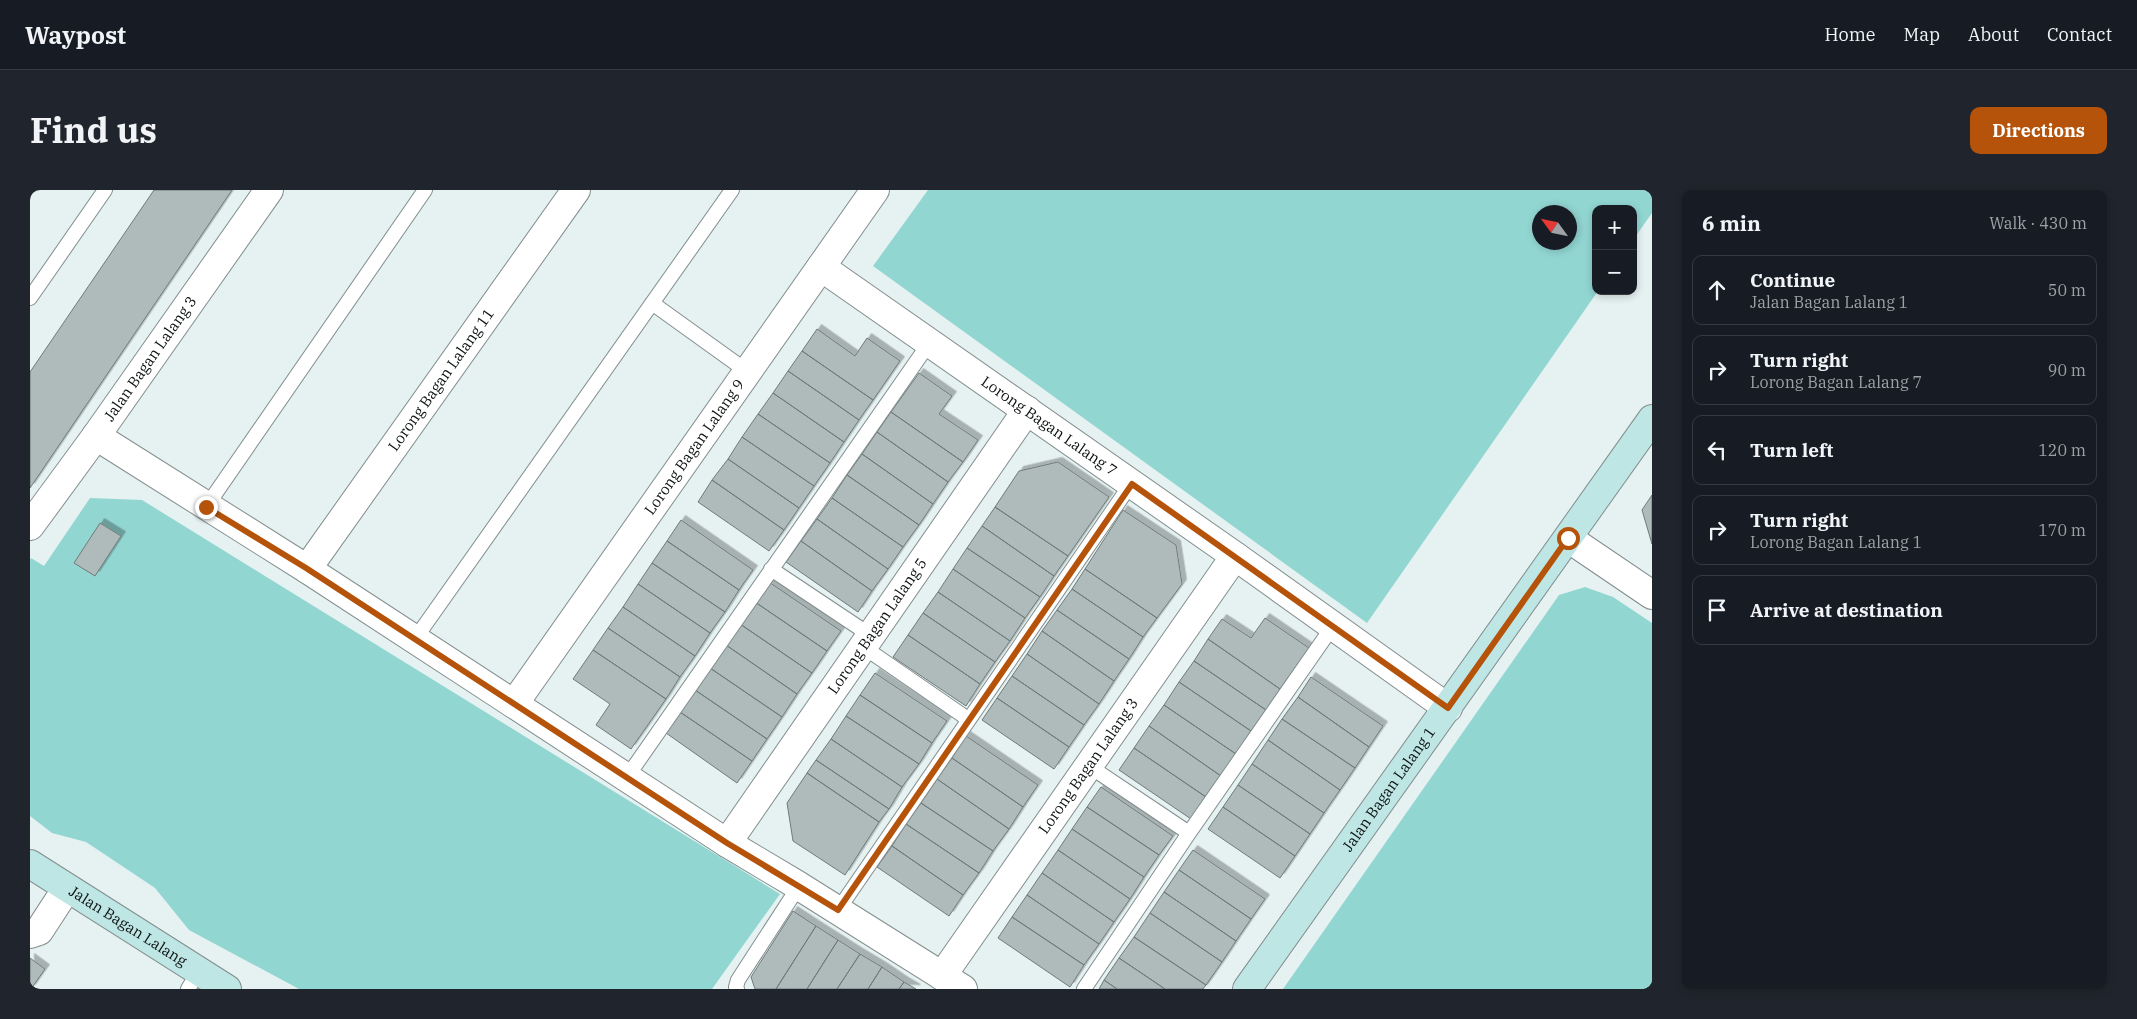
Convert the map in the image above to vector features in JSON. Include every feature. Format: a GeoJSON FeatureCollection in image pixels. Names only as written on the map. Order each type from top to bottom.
{"type":"FeatureCollection","features":[{"type":"Feature","properties":{"kind":"main road","name":"Jalan Bagan Lalang 1"},"geometry":{"type":"LineString","coordinates":[[1248,989],[1652,419]]}},
{"type":"Feature","properties":{"kind":"main road","name":"Jalan Bagan Lalang"},"geometry":{"type":"LineString","coordinates":[[30,864],[67,888],[193,980],[227,989]]}},
{"type":"Feature","properties":{"kind":"street","name":"Jalan Bagan Lalang 3"},"geometry":{"type":"LineString","coordinates":[[30,526],[96,436],[269,190]]}},
{"type":"Feature","properties":{"kind":"street","name":"Lorong Bagan Lalang 11"},"geometry":{"type":"LineString","coordinates":[[306,568],[576,190]]}},
{"type":"Feature","properties":{"kind":"street","name":"Lorong Bagan Lalang 9"},"geometry":{"type":"LineString","coordinates":[[514,704],[875,190]]}},
{"type":"Feature","properties":{"kind":"street","name":"Lorong Bagan Lalang 7"},"geometry":{"type":"LineString","coordinates":[[821,267],[1235,556],[1448,708]]}},
{"type":"Feature","properties":{"kind":"street","name":"Lorong Bagan Lalang 5"},"geometry":{"type":"LineString","coordinates":[[727,843],[1027,410]]}},
{"type":"Feature","properties":{"kind":"street"},"geometry":{"type":"LineString","coordinates":[[96,436],[206,507],[306,568],[727,843],[952,982]]}},
{"type":"Feature","properties":{"kind":"street"},"geometry":{"type":"LineString","coordinates":[[1568,538],[1652,595]]}},
{"type":"Feature","properties":{"kind":"street","name":"Lorong Bagan Lalang 3"},"geometry":{"type":"LineString","coordinates":[[952,982],[1089,766],[1235,556]]}},
{"type":"Feature","properties":{"kind":"street"},"geometry":{"type":"LineString","coordinates":[[30,934],[39,931],[67,888]]}},
{"type":"Feature","properties":{"kind":"lane"},"geometry":{"type":"LineString","coordinates":[[30,298],[105,190]]}},
{"type":"Feature","properties":{"kind":"lane"},"geometry":{"type":"LineString","coordinates":[[206,507],[425,190]]}},
{"type":"Feature","properties":{"kind":"lane"},"geometry":{"type":"LineString","coordinates":[[415,639],[732,190]]}},
{"type":"Feature","properties":{"kind":"lane"},"geometry":{"type":"LineString","coordinates":[[652,303],[748,372]]}},
{"type":"Feature","properties":{"kind":"lane"},"geometry":{"type":"LineString","coordinates":[[627,777],[930,342]]}},
{"type":"Feature","properties":{"kind":"lane"},"geometry":{"type":"LineString","coordinates":[[838,910],[1132,484]]}},
{"type":"Feature","properties":{"kind":"lane"},"geometry":{"type":"LineString","coordinates":[[771,569],[968,719]]}},
{"type":"Feature","properties":{"kind":"lane"},"geometry":{"type":"LineString","coordinates":[[1084,989],[1189,833],[1333,626]]}},
{"type":"Feature","properties":{"kind":"lane"},"geometry":{"type":"LineString","coordinates":[[1089,766],[1189,833]]}},
{"type":"Feature","properties":{"kind":"lane"},"geometry":{"type":"LineString","coordinates":[[737,989],[738,980],[799,886]]}},
{"type":"Feature","properties":{"kind":"shaded area"},"geometry":{"type":"Polygon","coordinates":[[[928,190],[1652,190],[1652,213],[1637,234],[1637,205],[1592,205],[1592,295],[1595,295],[1367,623],[873,266],[928,190]]]}},
{"type":"Feature","properties":{"kind":"shaded area"},"geometry":{"type":"Polygon","coordinates":[[[90,498],[142,500],[780,894],[712,989],[299,989],[189,930],[155,888],[86,842],[52,833],[30,816],[30,560],[31,558],[44,566],[90,498]]]}},
{"type":"Feature","properties":{"kind":"shaded area"},"geometry":{"type":"Polygon","coordinates":[[[1585,587],[1613,597],[1652,623],[1652,989],[1283,989],[1559,595],[1585,587]]]}},
{"type":"Feature","properties":{"kind":"building"},"geometry":{"type":"Polygon","coordinates":[[[154,190],[232,190],[30,488],[30,372],[154,190]]]}},
{"type":"Feature","properties":{"kind":"building"},"geometry":{"type":"Polygon","coordinates":[[[817,329],[855,356],[867,338],[900,361],[873,400],[802,351],[817,329]]]}},
{"type":"Feature","properties":{"kind":"building"},"geometry":{"type":"Polygon","coordinates":[[[802,351],[873,400],[859,420],[788,371],[802,351]]]}},
{"type":"Feature","properties":{"kind":"building"},"geometry":{"type":"Polygon","coordinates":[[[788,371],[859,420],[844,442],[773,393],[788,371]]]}},
{"type":"Feature","properties":{"kind":"building"},"geometry":{"type":"Polygon","coordinates":[[[919,373],[952,396],[939,414],[978,440],[963,462],[891,412],[919,373]]]}},
{"type":"Feature","properties":{"kind":"building"},"geometry":{"type":"Polygon","coordinates":[[[773,393],[844,442],[830,463],[758,414],[773,393]]]}},
{"type":"Feature","properties":{"kind":"building"},"geometry":{"type":"Polygon","coordinates":[[[891,412],[963,462],[948,482],[877,432],[891,412]]]}},
{"type":"Feature","properties":{"kind":"building"},"geometry":{"type":"Polygon","coordinates":[[[758,414],[830,463],[814,486],[742,437],[758,414]]]}},
{"type":"Feature","properties":{"kind":"building"},"geometry":{"type":"Polygon","coordinates":[[[877,432],[948,482],[933,504],[862,454],[877,432]]]}},
{"type":"Feature","properties":{"kind":"building"},"geometry":{"type":"Polygon","coordinates":[[[742,437],[814,486],[799,508],[728,459],[742,437]]]}},
{"type":"Feature","properties":{"kind":"building"},"geometry":{"type":"Polygon","coordinates":[[[862,454],[933,504],[919,525],[847,475],[862,454]]]}},
{"type":"Feature","properties":{"kind":"building"},"geometry":{"type":"Polygon","coordinates":[[[728,459],[799,508],[784,530],[712,480],[728,459]]]}},
{"type":"Feature","properties":{"kind":"building"},"geometry":{"type":"Polygon","coordinates":[[[1058,462],[1109,497],[1068,556],[995,507],[1019,471],[1058,462]]]}},
{"type":"Feature","properties":{"kind":"building"},"geometry":{"type":"Polygon","coordinates":[[[847,475],[919,525],[903,547],[832,498],[847,475]]]}},
{"type":"Feature","properties":{"kind":"building"},"geometry":{"type":"Polygon","coordinates":[[[712,480],[784,530],[769,551],[698,502],[712,480]]]}},
{"type":"Feature","properties":{"kind":"building"},"geometry":{"type":"Polygon","coordinates":[[[1652,495],[1652,544],[1642,510],[1652,495]]]}},
{"type":"Feature","properties":{"kind":"building"},"geometry":{"type":"Polygon","coordinates":[[[832,498],[903,547],[888,569],[817,519],[832,498]]]}},
{"type":"Feature","properties":{"kind":"building"},"geometry":{"type":"Polygon","coordinates":[[[995,507],[1068,556],[1054,576],[982,526],[995,507]]]}},
{"type":"Feature","properties":{"kind":"building"},"geometry":{"type":"Polygon","coordinates":[[[1123,510],[1176,545],[1182,584],[1157,618],[1085,569],[1123,510]]]}},
{"type":"Feature","properties":{"kind":"building"},"geometry":{"type":"Polygon","coordinates":[[[817,519],[888,569],[872,591],[801,541],[817,519]]]}},
{"type":"Feature","properties":{"kind":"building"},"geometry":{"type":"Polygon","coordinates":[[[681,520],[753,570],[739,590],[667,541],[681,520]]]}},
{"type":"Feature","properties":{"kind":"building"},"geometry":{"type":"Polygon","coordinates":[[[100,523],[121,536],[95,576],[74,563],[100,523]]]}},
{"type":"Feature","properties":{"kind":"building"},"geometry":{"type":"Polygon","coordinates":[[[982,526],[1054,576],[1040,597],[967,548],[982,526]]]}},
{"type":"Feature","properties":{"kind":"building"},"geometry":{"type":"Polygon","coordinates":[[[667,541],[739,590],[725,612],[652,563],[667,541]]]}},
{"type":"Feature","properties":{"kind":"building"},"geometry":{"type":"Polygon","coordinates":[[[801,541],[872,591],[858,612],[786,562],[801,541]]]}},
{"type":"Feature","properties":{"kind":"building"},"geometry":{"type":"Polygon","coordinates":[[[967,548],[1040,597],[1025,618],[953,569],[967,548]]]}},
{"type":"Feature","properties":{"kind":"building"},"geometry":{"type":"Polygon","coordinates":[[[652,563],[725,612],[710,633],[638,584],[652,563]]]}},
{"type":"Feature","properties":{"kind":"building"},"geometry":{"type":"Polygon","coordinates":[[[953,569],[1025,618],[1010,641],[938,592],[953,569]]]}},
{"type":"Feature","properties":{"kind":"building"},"geometry":{"type":"Polygon","coordinates":[[[1085,569],[1157,618],[1143,637],[1072,589],[1085,569]]]}},
{"type":"Feature","properties":{"kind":"building"},"geometry":{"type":"Polygon","coordinates":[[[769,582],[841,631],[827,651],[755,602],[769,582]]]}},
{"type":"Feature","properties":{"kind":"building"},"geometry":{"type":"Polygon","coordinates":[[[638,584],[710,633],[695,656],[623,607],[638,584]]]}},
{"type":"Feature","properties":{"kind":"building"},"geometry":{"type":"Polygon","coordinates":[[[1072,589],[1143,637],[1129,659],[1057,610],[1072,589]]]}},
{"type":"Feature","properties":{"kind":"building"},"geometry":{"type":"Polygon","coordinates":[[[938,592],[1010,641],[995,662],[923,613],[938,592]]]}},
{"type":"Feature","properties":{"kind":"building"},"geometry":{"type":"Polygon","coordinates":[[[755,602],[827,651],[812,673],[740,624],[755,602]]]}},
{"type":"Feature","properties":{"kind":"building"},"geometry":{"type":"Polygon","coordinates":[[[623,607],[695,656],[680,677],[608,628],[623,607]]]}},
{"type":"Feature","properties":{"kind":"building"},"geometry":{"type":"Polygon","coordinates":[[[1057,610],[1129,659],[1114,681],[1042,631],[1057,610]]]}},
{"type":"Feature","properties":{"kind":"building"},"geometry":{"type":"Polygon","coordinates":[[[923,613],[995,662],[980,684],[908,635],[923,613]]]}},
{"type":"Feature","properties":{"kind":"building"},"geometry":{"type":"Polygon","coordinates":[[[1265,618],[1309,648],[1280,689],[1208,639],[1222,619],[1251,638],[1265,618]]]}},
{"type":"Feature","properties":{"kind":"building"},"geometry":{"type":"Polygon","coordinates":[[[740,624],[812,673],[797,694],[726,645],[740,624]]]}},
{"type":"Feature","properties":{"kind":"building"},"geometry":{"type":"Polygon","coordinates":[[[608,628],[680,677],[666,699],[593,650],[608,628]]]}},
{"type":"Feature","properties":{"kind":"building"},"geometry":{"type":"Polygon","coordinates":[[[1042,631],[1114,681],[1099,704],[1027,654],[1042,631]]]}},
{"type":"Feature","properties":{"kind":"building"},"geometry":{"type":"Polygon","coordinates":[[[908,635],[980,684],[966,706],[893,657],[908,635]]]}},
{"type":"Feature","properties":{"kind":"building"},"geometry":{"type":"Polygon","coordinates":[[[1208,639],[1280,689],[1266,710],[1194,661],[1208,639]]]}},
{"type":"Feature","properties":{"kind":"building"},"geometry":{"type":"Polygon","coordinates":[[[726,645],[797,694],[782,717],[710,668],[726,645]]]}},
{"type":"Feature","properties":{"kind":"building"},"geometry":{"type":"Polygon","coordinates":[[[593,650],[666,699],[631,749],[596,725],[610,704],[573,679],[593,650]]]}},
{"type":"Feature","properties":{"kind":"building"},"geometry":{"type":"Polygon","coordinates":[[[1027,654],[1099,704],[1084,725],[1012,676],[1027,654]]]}},
{"type":"Feature","properties":{"kind":"building"},"geometry":{"type":"Polygon","coordinates":[[[1194,661],[1266,710],[1251,731],[1179,682],[1194,661]]]}},
{"type":"Feature","properties":{"kind":"building"},"geometry":{"type":"Polygon","coordinates":[[[710,668],[782,717],[767,739],[695,690],[710,668]]]}},
{"type":"Feature","properties":{"kind":"building"},"geometry":{"type":"Polygon","coordinates":[[[875,673],[947,721],[932,743],[860,695],[875,673]]]}},
{"type":"Feature","properties":{"kind":"building"},"geometry":{"type":"Polygon","coordinates":[[[1012,676],[1084,725],[1069,747],[997,698],[1012,676]]]}},
{"type":"Feature","properties":{"kind":"building"},"geometry":{"type":"Polygon","coordinates":[[[1311,677],[1383,726],[1369,747],[1298,697],[1311,677]]]}},
{"type":"Feature","properties":{"kind":"building"},"geometry":{"type":"Polygon","coordinates":[[[1179,682],[1251,731],[1236,754],[1164,705],[1179,682]]]}},
{"type":"Feature","properties":{"kind":"building"},"geometry":{"type":"Polygon","coordinates":[[[695,690],[767,739],[752,761],[680,712],[695,690]]]}},
{"type":"Feature","properties":{"kind":"building"},"geometry":{"type":"Polygon","coordinates":[[[860,695],[932,743],[919,764],[846,716],[860,695]]]}},
{"type":"Feature","properties":{"kind":"building"},"geometry":{"type":"Polygon","coordinates":[[[1298,697],[1369,747],[1355,768],[1282,719],[1298,697]]]}},
{"type":"Feature","properties":{"kind":"building"},"geometry":{"type":"Polygon","coordinates":[[[997,698],[1069,747],[1054,769],[982,720],[997,698]]]}},
{"type":"Feature","properties":{"kind":"building"},"geometry":{"type":"Polygon","coordinates":[[[1164,705],[1236,754],[1221,776],[1149,726],[1164,705]]]}},
{"type":"Feature","properties":{"kind":"building"},"geometry":{"type":"Polygon","coordinates":[[[680,712],[752,761],[737,783],[666,733],[680,712]]]}},
{"type":"Feature","properties":{"kind":"building"},"geometry":{"type":"Polygon","coordinates":[[[846,716],[919,764],[902,787],[831,739],[846,716]]]}},
{"type":"Feature","properties":{"kind":"building"},"geometry":{"type":"Polygon","coordinates":[[[1282,719],[1355,768],[1340,790],[1268,740],[1282,719]]]}},
{"type":"Feature","properties":{"kind":"building"},"geometry":{"type":"Polygon","coordinates":[[[1149,726],[1221,776],[1206,797],[1134,748],[1149,726]]]}},
{"type":"Feature","properties":{"kind":"building"},"geometry":{"type":"Polygon","coordinates":[[[966,736],[1038,785],[1023,807],[952,758],[966,736]]]}},
{"type":"Feature","properties":{"kind":"building"},"geometry":{"type":"Polygon","coordinates":[[[831,739],[902,787],[889,809],[816,760],[831,739]]]}},
{"type":"Feature","properties":{"kind":"building"},"geometry":{"type":"Polygon","coordinates":[[[1268,740],[1340,790],[1324,813],[1252,764],[1268,740]]]}},
{"type":"Feature","properties":{"kind":"building"},"geometry":{"type":"Polygon","coordinates":[[[1134,748],[1206,797],[1191,819],[1119,770],[1134,748]]]}},
{"type":"Feature","properties":{"kind":"building"},"geometry":{"type":"Polygon","coordinates":[[[952,758],[1023,807],[1009,829],[937,779],[952,758]]]}},
{"type":"Feature","properties":{"kind":"building"},"geometry":{"type":"Polygon","coordinates":[[[816,760],[889,809],[879,822],[807,773],[816,760]]]}},
{"type":"Feature","properties":{"kind":"building"},"geometry":{"type":"Polygon","coordinates":[[[1252,764],[1324,813],[1310,834],[1238,785],[1252,764]]]}},
{"type":"Feature","properties":{"kind":"building"},"geometry":{"type":"Polygon","coordinates":[[[807,773],[879,822],[845,875],[793,841],[787,803],[807,773]]]}},
{"type":"Feature","properties":{"kind":"building"},"geometry":{"type":"Polygon","coordinates":[[[937,779],[1009,829],[993,851],[921,803],[937,779]]]}},
{"type":"Feature","properties":{"kind":"building"},"geometry":{"type":"Polygon","coordinates":[[[1238,785],[1310,834],[1295,856],[1223,807],[1238,785]]]}},
{"type":"Feature","properties":{"kind":"building"},"geometry":{"type":"Polygon","coordinates":[[[1101,787],[1173,836],[1159,855],[1087,807],[1101,787]]]}},
{"type":"Feature","properties":{"kind":"building"},"geometry":{"type":"Polygon","coordinates":[[[921,803],[993,851],[979,873],[906,824],[921,803]]]}},
{"type":"Feature","properties":{"kind":"building"},"geometry":{"type":"Polygon","coordinates":[[[1087,807],[1159,855],[1144,877],[1072,829],[1087,807]]]}},
{"type":"Feature","properties":{"kind":"building"},"geometry":{"type":"Polygon","coordinates":[[[1223,807],[1295,856],[1280,878],[1208,829],[1223,807]]]}},
{"type":"Feature","properties":{"kind":"building"},"geometry":{"type":"Polygon","coordinates":[[[906,824],[979,873],[963,895],[892,846],[906,824]]]}},
{"type":"Feature","properties":{"kind":"building"},"geometry":{"type":"Polygon","coordinates":[[[1072,829],[1144,877],[1130,899],[1058,850],[1072,829]]]}},
{"type":"Feature","properties":{"kind":"building"},"geometry":{"type":"Polygon","coordinates":[[[892,846],[963,895],[949,916],[877,867],[892,846]]]}},
{"type":"Feature","properties":{"kind":"building"},"geometry":{"type":"Polygon","coordinates":[[[1058,850],[1130,899],[1114,922],[1042,873],[1058,850]]]}},
{"type":"Feature","properties":{"kind":"building"},"geometry":{"type":"Polygon","coordinates":[[[1193,850],[1265,899],[1251,919],[1179,870],[1193,850]]]}},
{"type":"Feature","properties":{"kind":"building"},"geometry":{"type":"Polygon","coordinates":[[[1179,870],[1251,919],[1236,941],[1164,892],[1179,870]]]}},
{"type":"Feature","properties":{"kind":"building"},"geometry":{"type":"Polygon","coordinates":[[[1042,873],[1114,922],[1099,944],[1027,895],[1042,873]]]}},
{"type":"Feature","properties":{"kind":"building"},"geometry":{"type":"Polygon","coordinates":[[[1164,892],[1236,941],[1222,962],[1150,913],[1164,892]]]}},
{"type":"Feature","properties":{"kind":"building"},"geometry":{"type":"Polygon","coordinates":[[[1027,895],[1099,944],[1084,965],[1012,917],[1027,895]]]}},
{"type":"Feature","properties":{"kind":"building"},"geometry":{"type":"Polygon","coordinates":[[[793,911],[816,926],[776,989],[755,989],[751,977],[793,911]]]}},
{"type":"Feature","properties":{"kind":"building"},"geometry":{"type":"Polygon","coordinates":[[[1150,913],[1222,962],[1206,985],[1134,937],[1150,913]]]}},
{"type":"Feature","properties":{"kind":"building"},"geometry":{"type":"Polygon","coordinates":[[[1012,917],[1084,965],[1070,987],[998,938],[1012,917]]]}},
{"type":"Feature","properties":{"kind":"building"},"geometry":{"type":"Polygon","coordinates":[[[816,926],[838,940],[807,989],[776,989],[816,926]]]}},
{"type":"Feature","properties":{"kind":"building"},"geometry":{"type":"Polygon","coordinates":[[[1134,937],[1206,985],[1203,989],[1165,989],[1119,958],[1134,937]]]}},
{"type":"Feature","properties":{"kind":"building"},"geometry":{"type":"Polygon","coordinates":[[[838,940],[860,954],[837,989],[807,989],[838,940]]]}},
{"type":"Feature","properties":{"kind":"building"},"geometry":{"type":"Polygon","coordinates":[[[860,954],[882,967],[868,989],[837,989],[860,954]]]}},
{"type":"Feature","properties":{"kind":"building"},"geometry":{"type":"Polygon","coordinates":[[[30,958],[45,969],[31,989],[30,989],[30,958]]]}},
{"type":"Feature","properties":{"kind":"building"},"geometry":{"type":"Polygon","coordinates":[[[1119,958],[1165,989],[1117,989],[1104,980],[1119,958]]]}},
{"type":"Feature","properties":{"kind":"building"},"geometry":{"type":"Polygon","coordinates":[[[882,967],[904,982],[899,989],[868,989],[882,967]]]}},
{"type":"Feature","properties":{"kind":"building"},"geometry":{"type":"Polygon","coordinates":[[[1104,980],[1117,989],[1099,989],[1104,980]]]}},
{"type":"Feature","properties":{"kind":"building"},"geometry":{"type":"Polygon","coordinates":[[[904,982],[916,989],[899,989],[904,982]]]}},
{"type":"Feature","properties":{"kind":"route"},"geometry":{"type":"LineString","coordinates":[[206,507],[306,568],[727,843],[838,910],[1132,484],[1448,708],[1568,538]]}}]}
